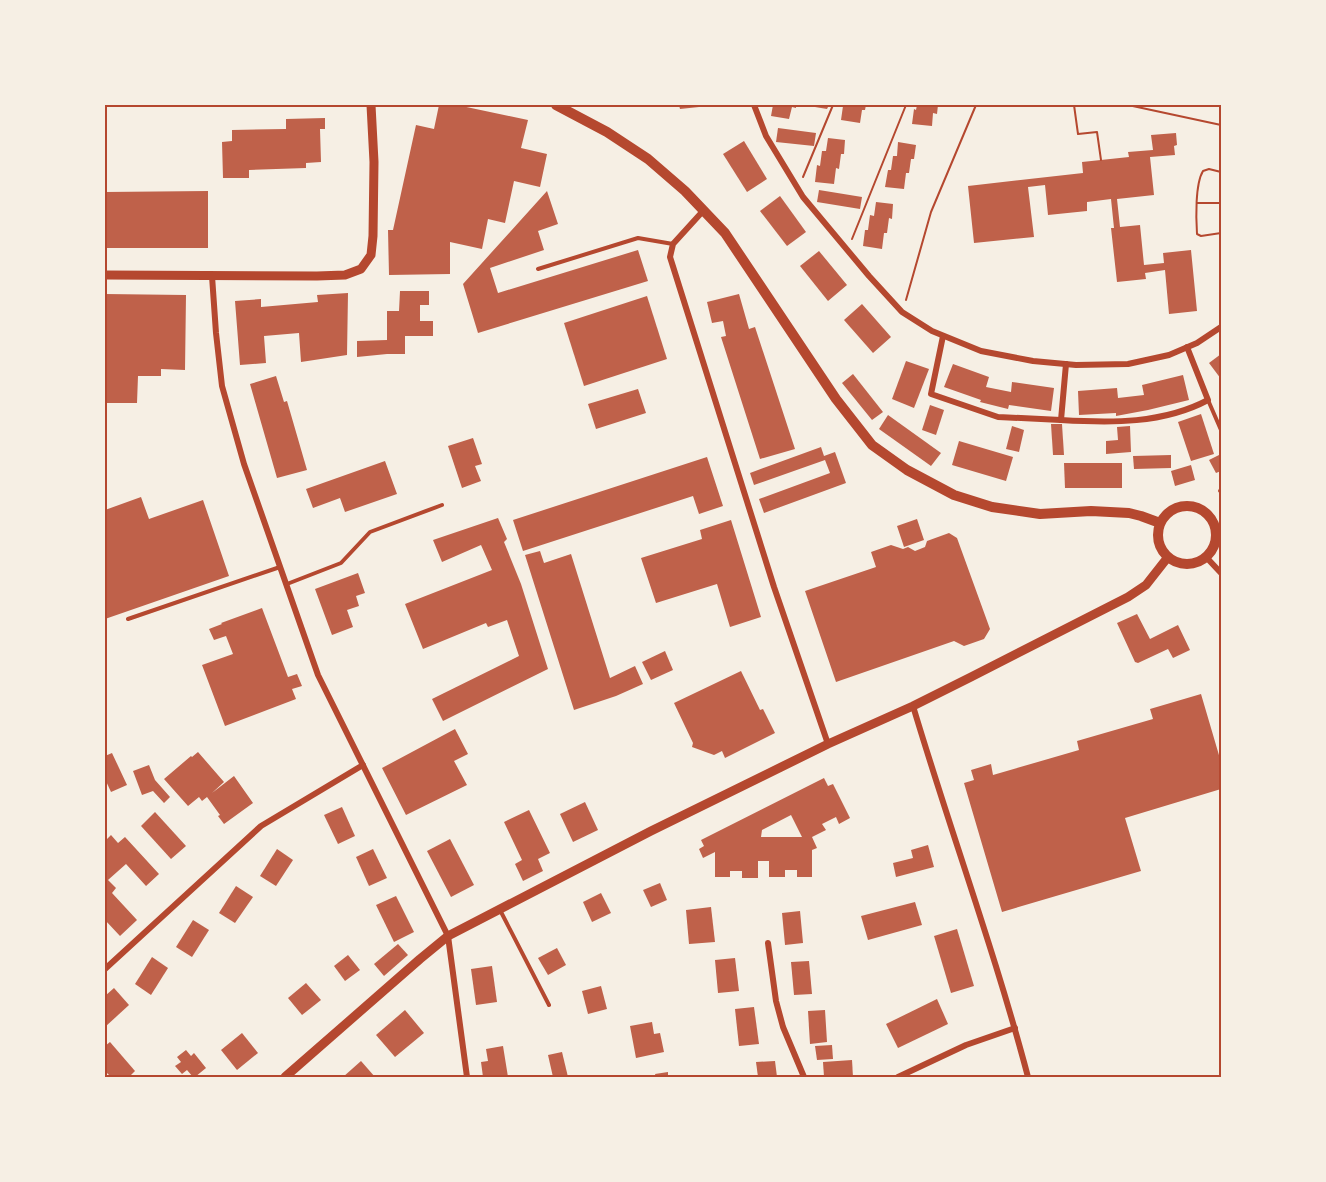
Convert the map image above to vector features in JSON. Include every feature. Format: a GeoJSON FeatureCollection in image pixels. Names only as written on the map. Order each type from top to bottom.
{"type":"FeatureCollection","features":[{"type":"Feature","properties":{"kind":"main road"},"geometry":{"type":"LineString","coordinates":[[556,105],[607,132],[648,159],[685,191],[725,233],[836,399],[865,436],[873,445],[908,470],[954,495],[992,507],[1040,514],[1091,511],[1129,513],[1160,523]]}},
{"type":"Feature","properties":{"kind":"main road"},"geometry":{"type":"LineString","coordinates":[[1188,505],[1216,515],[1217,537],[1212,550],[1200,561],[1186,564],[1174,561],[1162,550],[1158,533],[1160,523],[1169,512],[1179,506],[1188,505]]}},
{"type":"Feature","properties":{"kind":"street"},"geometry":{"type":"LineString","coordinates":[[105,274],[345,275],[361,269],[371,255],[373,236],[372,105]]}},
{"type":"Feature","properties":{"kind":"street"},"geometry":{"type":"LineString","coordinates":[[754,105],[766,136],[803,196],[902,312],[932,331],[981,351],[1033,361],[1076,365],[1128,364],[1169,355],[1197,343],[1221,327]]}},
{"type":"Feature","properties":{"kind":"street"},"geometry":{"type":"LineString","coordinates":[[703,211],[673,244],[670,257],[774,587],[828,744]]}},
{"type":"Feature","properties":{"kind":"street"},"geometry":{"type":"LineString","coordinates":[[212,276],[222,386],[244,464],[318,675],[448,936],[467,1077]]}},
{"type":"Feature","properties":{"kind":"street"},"geometry":{"type":"LineString","coordinates":[[943,336],[931,394],[998,417],[1096,422],[1151,419],[1193,408],[1208,400],[1188,347]]}},
{"type":"Feature","properties":{"kind":"street"},"geometry":{"type":"LineString","coordinates":[[1061,420],[1066,364]]}},
{"type":"Feature","properties":{"kind":"street"},"geometry":{"type":"LineString","coordinates":[[285,1077],[448,936],[651,831],[828,744],[913,706],[1128,597],[1146,585],[1168,557]]}},
{"type":"Feature","properties":{"kind":"street"},"geometry":{"type":"LineString","coordinates":[[1206,557],[1221,573]]}},
{"type":"Feature","properties":{"kind":"street"},"geometry":{"type":"LineString","coordinates":[[913,706],[1015,1028],[1028,1077]]}},
{"type":"Feature","properties":{"kind":"street"},"geometry":{"type":"LineString","coordinates":[[105,969],[261,826],[363,765]]}},
{"type":"Feature","properties":{"kind":"street"},"geometry":{"type":"LineString","coordinates":[[768,943],[776,1001],[804,1077]]}},
{"type":"Feature","properties":{"kind":"street"},"geometry":{"type":"LineString","coordinates":[[898,1077],[966,1045],[1015,1028]]}},
{"type":"Feature","properties":{"kind":"lane"},"geometry":{"type":"LineString","coordinates":[[538,269],[638,238],[673,244]]}},
{"type":"Feature","properties":{"kind":"lane"},"geometry":{"type":"LineString","coordinates":[[1208,400],[1221,430]]}},
{"type":"Feature","properties":{"kind":"lane"},"geometry":{"type":"LineString","coordinates":[[286,585],[341,564],[370,532],[442,505]]}},
{"type":"Feature","properties":{"kind":"lane"},"geometry":{"type":"LineString","coordinates":[[128,619],[280,567]]}},
{"type":"Feature","properties":{"kind":"lane"},"geometry":{"type":"LineString","coordinates":[[499,910],[549,1005]]}},
{"type":"Feature","properties":{"kind":"path"},"geometry":{"type":"LineString","coordinates":[[798,188],[833,105]]}},
{"type":"Feature","properties":{"kind":"path"},"geometry":{"type":"LineString","coordinates":[[847,250],[906,105]]}},
{"type":"Feature","properties":{"kind":"path"},"geometry":{"type":"LineString","coordinates":[[902,312],[931,212],[976,105]]}},
{"type":"Feature","properties":{"kind":"path"},"geometry":{"type":"LineString","coordinates":[[1074,105],[1078,134],[1097,132],[1101,160]]}},
{"type":"Feature","properties":{"kind":"path"},"geometry":{"type":"LineString","coordinates":[[1128,105],[1221,124]]}},
{"type":"Feature","properties":{"kind":"path"},"geometry":{"type":"LineString","coordinates":[[1221,178],[1221,172],[1207,169],[1203,171],[1197,203],[1197,234],[1201,236],[1221,233]]}},
{"type":"Feature","properties":{"kind":"path"},"geometry":{"type":"LineString","coordinates":[[1197,203],[1221,204]]}},
{"type":"Feature","properties":{"kind":"path"},"geometry":{"type":"LineString","coordinates":[[1221,488],[1219,491],[1221,494]]}},
{"type":"Feature","properties":{"kind":"building"},"geometry":{"type":"Polygon","coordinates":[[[439,105],[457,105],[528,120],[521,148],[547,154],[540,187],[514,181],[505,223],[488,219],[482,249],[450,242],[450,274],[389,275],[388,230],[393,230],[416,125],[434,129],[439,105]]]}},
{"type":"Feature","properties":{"kind":"building"},"geometry":{"type":"Polygon","coordinates":[[[679,105],[699,105],[699,107],[680,109],[679,105]]]}},
{"type":"Feature","properties":{"kind":"building"},"geometry":{"type":"Polygon","coordinates":[[[773,105],[796,105],[796,108],[792,107],[789,119],[771,116],[773,105]]]}},
{"type":"Feature","properties":{"kind":"building"},"geometry":{"type":"Polygon","coordinates":[[[809,105],[829,105],[827,109],[809,105]]]}},
{"type":"Feature","properties":{"kind":"building"},"geometry":{"type":"Polygon","coordinates":[[[845,105],[866,105],[865,110],[862,110],[860,123],[841,120],[845,105]]]}},
{"type":"Feature","properties":{"kind":"building"},"geometry":{"type":"Polygon","coordinates":[[[917,105],[938,105],[937,114],[933,113],[932,126],[912,124],[914,109],[916,110],[917,105]]]}},
{"type":"Feature","properties":{"kind":"building"},"geometry":{"type":"Polygon","coordinates":[[[325,118],[325,129],[320,129],[321,162],[306,163],[306,168],[249,170],[249,178],[223,178],[222,142],[232,141],[232,130],[286,129],[286,119],[325,118]]]}},
{"type":"Feature","properties":{"kind":"building"},"geometry":{"type":"Polygon","coordinates":[[[778,128],[816,133],[814,146],[776,142],[778,128]]]}},
{"type":"Feature","properties":{"kind":"building"},"geometry":{"type":"Polygon","coordinates":[[[1176,133],[1175,155],[1150,157],[1154,195],[1117,199],[1120,227],[1140,225],[1144,265],[1164,263],[1163,253],[1191,250],[1197,311],[1169,314],[1165,270],[1145,273],[1146,279],[1117,282],[1111,228],[1114,228],[1111,199],[1087,202],[1087,211],[1048,215],[1045,185],[1028,187],[1034,237],[974,243],[968,186],[1083,173],[1082,162],[1129,157],[1128,152],[1153,150],[1151,135],[1176,133]]]}},
{"type":"Feature","properties":{"kind":"building"},"geometry":{"type":"Polygon","coordinates":[[[828,138],[845,140],[844,154],[841,154],[839,169],[836,168],[834,184],[815,182],[817,165],[820,166],[822,151],[826,151],[828,138]]]}},
{"type":"Feature","properties":{"kind":"building"},"geometry":{"type":"Polygon","coordinates":[[[744,141],[767,179],[747,192],[723,154],[744,141]]]}},
{"type":"Feature","properties":{"kind":"building"},"geometry":{"type":"Polygon","coordinates":[[[898,142],[916,145],[909,173],[906,173],[904,189],[885,187],[893,156],[897,156],[898,142]]]}},
{"type":"Feature","properties":{"kind":"building"},"geometry":{"type":"Polygon","coordinates":[[[819,190],[862,197],[860,209],[817,202],[819,190]]]}},
{"type":"Feature","properties":{"kind":"building"},"geometry":{"type":"Polygon","coordinates":[[[208,191],[208,248],[105,248],[105,192],[208,191]]]}},
{"type":"Feature","properties":{"kind":"building"},"geometry":{"type":"Polygon","coordinates":[[[547,191],[558,224],[538,231],[544,250],[490,268],[498,293],[638,250],[648,281],[478,333],[463,284],[547,191]]]}},
{"type":"Feature","properties":{"kind":"building"},"geometry":{"type":"Polygon","coordinates":[[[780,196],[806,232],[787,246],[760,211],[780,196]]]}},
{"type":"Feature","properties":{"kind":"building"},"geometry":{"type":"Polygon","coordinates":[[[876,202],[893,204],[892,219],[889,218],[887,233],[884,233],[882,249],[863,246],[865,230],[868,230],[870,215],[874,216],[876,202]]]}},
{"type":"Feature","properties":{"kind":"building"},"geometry":{"type":"Polygon","coordinates":[[[819,251],[847,285],[828,301],[800,266],[819,251]]]}},
{"type":"Feature","properties":{"kind":"building"},"geometry":{"type":"Polygon","coordinates":[[[400,291],[429,291],[429,305],[420,305],[420,321],[433,321],[433,336],[405,336],[405,354],[357,357],[357,341],[387,340],[387,311],[399,311],[400,291]]]}},
{"type":"Feature","properties":{"kind":"building"},"geometry":{"type":"Polygon","coordinates":[[[348,293],[347,355],[301,362],[299,333],[264,336],[266,363],[240,365],[235,301],[261,299],[261,307],[318,302],[317,295],[348,293]]]}},
{"type":"Feature","properties":{"kind":"building"},"geometry":{"type":"Polygon","coordinates":[[[105,294],[186,295],[185,370],[161,369],[161,376],[138,376],[137,403],[105,403],[105,294]]]}},
{"type":"Feature","properties":{"kind":"building"},"geometry":{"type":"Polygon","coordinates":[[[739,294],[749,329],[755,327],[795,449],[760,459],[721,337],[726,336],[723,321],[712,323],[707,302],[739,294]]]}},
{"type":"Feature","properties":{"kind":"building"},"geometry":{"type":"Polygon","coordinates":[[[647,296],[667,359],[584,386],[564,323],[647,296]]]}},
{"type":"Feature","properties":{"kind":"building"},"geometry":{"type":"Polygon","coordinates":[[[862,304],[891,337],[873,353],[844,320],[862,304]]]}},
{"type":"Feature","properties":{"kind":"building"},"geometry":{"type":"Polygon","coordinates":[[[1221,354],[1221,379],[1209,363],[1221,354]]]}},
{"type":"Feature","properties":{"kind":"building"},"geometry":{"type":"Polygon","coordinates":[[[906,361],[929,369],[914,408],[892,399],[906,361]]]}},
{"type":"Feature","properties":{"kind":"building"},"geometry":{"type":"Polygon","coordinates":[[[953,364],[989,377],[986,387],[1011,392],[1012,382],[1054,388],[1051,411],[1009,405],[1008,409],[980,402],[981,400],[944,387],[953,364]]]}},
{"type":"Feature","properties":{"kind":"building"},"geometry":{"type":"Polygon","coordinates":[[[853,374],[883,412],[872,420],[842,383],[853,374]]]}},
{"type":"Feature","properties":{"kind":"building"},"geometry":{"type":"Polygon","coordinates":[[[1183,375],[1189,400],[1116,416],[1116,413],[1079,415],[1078,391],[1117,388],[1118,398],[1144,395],[1142,385],[1183,375]]]}},
{"type":"Feature","properties":{"kind":"building"},"geometry":{"type":"Polygon","coordinates":[[[276,376],[284,402],[287,401],[307,470],[277,478],[250,384],[276,376]]]}},
{"type":"Feature","properties":{"kind":"building"},"geometry":{"type":"Polygon","coordinates":[[[638,389],[646,413],[596,429],[588,404],[638,389]]]}},
{"type":"Feature","properties":{"kind":"building"},"geometry":{"type":"Polygon","coordinates":[[[930,405],[944,410],[936,435],[922,430],[930,405]]]}},
{"type":"Feature","properties":{"kind":"building"},"geometry":{"type":"Polygon","coordinates":[[[1201,414],[1214,454],[1191,461],[1178,422],[1201,414]]]}},
{"type":"Feature","properties":{"kind":"building"},"geometry":{"type":"Polygon","coordinates":[[[888,415],[941,453],[931,466],[879,429],[888,415]]]}},
{"type":"Feature","properties":{"kind":"building"},"geometry":{"type":"Polygon","coordinates":[[[1051,424],[1062,424],[1064,455],[1053,455],[1051,424]]]}},
{"type":"Feature","properties":{"kind":"building"},"geometry":{"type":"Polygon","coordinates":[[[1012,426],[1024,430],[1019,452],[1006,449],[1012,426]]]}},
{"type":"Feature","properties":{"kind":"building"},"geometry":{"type":"Polygon","coordinates":[[[1130,426],[1131,452],[1106,454],[1106,441],[1118,440],[1117,427],[1130,426]]]}},
{"type":"Feature","properties":{"kind":"building"},"geometry":{"type":"Polygon","coordinates":[[[473,438],[482,464],[475,466],[481,481],[462,488],[448,446],[473,438]]]}},
{"type":"Feature","properties":{"kind":"building"},"geometry":{"type":"Polygon","coordinates":[[[959,441],[1013,457],[1006,481],[952,465],[959,441]]]}},
{"type":"Feature","properties":{"kind":"building"},"geometry":{"type":"Polygon","coordinates":[[[821,447],[824,456],[835,452],[846,483],[764,513],[759,499],[830,473],[825,460],[754,485],[750,473],[821,447]]]}},
{"type":"Feature","properties":{"kind":"building"},"geometry":{"type":"Polygon","coordinates":[[[1221,454],[1221,471],[1216,473],[1209,460],[1221,454]]]}},
{"type":"Feature","properties":{"kind":"building"},"geometry":{"type":"Polygon","coordinates":[[[1171,455],[1171,468],[1134,469],[1133,456],[1171,455]]]}},
{"type":"Feature","properties":{"kind":"building"},"geometry":{"type":"Polygon","coordinates":[[[707,457],[723,506],[699,514],[693,496],[523,551],[513,520],[707,457]]]}},
{"type":"Feature","properties":{"kind":"building"},"geometry":{"type":"Polygon","coordinates":[[[385,461],[397,494],[345,512],[340,498],[313,508],[306,489],[385,461]]]}},
{"type":"Feature","properties":{"kind":"building"},"geometry":{"type":"Polygon","coordinates":[[[1064,463],[1122,463],[1122,488],[1065,488],[1064,463]]]}},
{"type":"Feature","properties":{"kind":"building"},"geometry":{"type":"Polygon","coordinates":[[[1191,465],[1195,480],[1175,486],[1171,471],[1191,465]]]}},
{"type":"Feature","properties":{"kind":"building"},"geometry":{"type":"Polygon","coordinates":[[[141,497],[149,519],[203,500],[229,576],[105,619],[105,510],[141,497]]]}},
{"type":"Feature","properties":{"kind":"building"},"geometry":{"type":"Polygon","coordinates":[[[498,518],[507,539],[504,542],[521,584],[548,669],[443,721],[432,699],[519,656],[507,620],[488,627],[486,623],[423,649],[405,604],[492,570],[481,545],[442,562],[433,540],[498,518]]]}},
{"type":"Feature","properties":{"kind":"building"},"geometry":{"type":"Polygon","coordinates":[[[917,519],[924,540],[904,547],[897,526],[917,519]]]}},
{"type":"Feature","properties":{"kind":"building"},"geometry":{"type":"Polygon","coordinates":[[[731,520],[761,617],[730,627],[717,584],[656,603],[641,558],[702,539],[700,530],[731,520]]]}},
{"type":"Feature","properties":{"kind":"building"},"geometry":{"type":"Polygon","coordinates":[[[949,533],[957,538],[990,629],[984,639],[964,646],[954,641],[836,682],[805,591],[876,567],[871,552],[891,545],[903,549],[908,547],[915,551],[925,547],[927,541],[949,533]]]}},
{"type":"Feature","properties":{"kind":"building"},"geometry":{"type":"Polygon","coordinates":[[[540,551],[544,563],[571,554],[610,678],[635,666],[643,684],[574,710],[525,555],[540,551]]]}},
{"type":"Feature","properties":{"kind":"building"},"geometry":{"type":"Polygon","coordinates":[[[358,573],[365,593],[356,596],[359,606],[347,610],[353,627],[332,635],[315,589],[358,573]]]}},
{"type":"Feature","properties":{"kind":"building"},"geometry":{"type":"Polygon","coordinates":[[[262,608],[288,677],[297,674],[302,686],[292,689],[296,699],[225,726],[202,665],[233,654],[226,636],[214,640],[209,629],[262,608]]]}},
{"type":"Feature","properties":{"kind":"building"},"geometry":{"type":"Polygon","coordinates":[[[1137,614],[1150,639],[1178,625],[1190,650],[1173,658],[1168,649],[1138,663],[1135,662],[1117,623],[1137,614]]]}},
{"type":"Feature","properties":{"kind":"building"},"geometry":{"type":"Polygon","coordinates":[[[665,651],[673,670],[651,680],[642,662],[665,651]]]}},
{"type":"Feature","properties":{"kind":"building"},"geometry":{"type":"Polygon","coordinates":[[[741,671],[760,710],[763,709],[775,733],[725,758],[722,751],[714,755],[692,747],[693,743],[674,703],[741,671]]]}},
{"type":"Feature","properties":{"kind":"building"},"geometry":{"type":"Polygon","coordinates":[[[1201,694],[1221,762],[1221,789],[1125,818],[1141,871],[1002,912],[964,783],[974,780],[971,770],[991,764],[993,775],[1079,750],[1077,741],[1153,719],[1150,709],[1201,694]]]}},
{"type":"Feature","properties":{"kind":"building"},"geometry":{"type":"Polygon","coordinates":[[[455,729],[468,754],[454,761],[467,785],[406,815],[382,768],[455,729]]]}},
{"type":"Feature","properties":{"kind":"building"},"geometry":{"type":"Polygon","coordinates":[[[198,752],[224,782],[212,793],[234,776],[253,803],[224,824],[207,797],[202,801],[199,797],[188,806],[164,779],[198,752]]]}},
{"type":"Feature","properties":{"kind":"building"},"geometry":{"type":"Polygon","coordinates":[[[112,753],[127,785],[111,792],[105,779],[105,756],[112,753]]]}},
{"type":"Feature","properties":{"kind":"building"},"geometry":{"type":"Polygon","coordinates":[[[149,765],[155,780],[170,797],[164,803],[153,791],[142,795],[133,771],[149,765]]]}},
{"type":"Feature","properties":{"kind":"building"},"geometry":{"type":"Polygon","coordinates":[[[824,778],[828,786],[833,784],[850,818],[839,824],[836,817],[822,824],[826,830],[812,837],[817,848],[812,850],[812,877],[797,877],[797,870],[785,870],[785,877],[769,877],[769,861],[758,861],[758,878],[742,878],[742,871],[730,871],[730,877],[715,877],[715,852],[703,858],[699,849],[704,846],[701,840],[824,778]],[[791,815],[762,830],[761,837],[802,837],[791,815]]]}},
{"type":"Feature","properties":{"kind":"building"},"geometry":{"type":"Polygon","coordinates":[[[585,802],[598,830],[573,842],[560,814],[585,802]]]}},
{"type":"Feature","properties":{"kind":"building"},"geometry":{"type":"Polygon","coordinates":[[[342,807],[355,836],[338,844],[324,815],[342,807]]]}},
{"type":"Feature","properties":{"kind":"building"},"geometry":{"type":"Polygon","coordinates":[[[529,810],[550,853],[538,859],[543,871],[523,881],[515,864],[522,860],[504,822],[529,810]]]}},
{"type":"Feature","properties":{"kind":"building"},"geometry":{"type":"Polygon","coordinates":[[[155,812],[186,846],[171,859],[141,826],[155,812]]]}},
{"type":"Feature","properties":{"kind":"building"},"geometry":{"type":"Polygon","coordinates":[[[111,835],[118,843],[125,837],[159,874],[146,886],[126,864],[108,880],[116,888],[112,893],[137,920],[120,936],[105,920],[105,841],[111,835]]]}},
{"type":"Feature","properties":{"kind":"building"},"geometry":{"type":"Polygon","coordinates":[[[450,839],[474,885],[451,897],[427,851],[450,839]]]}},
{"type":"Feature","properties":{"kind":"building"},"geometry":{"type":"Polygon","coordinates":[[[928,845],[934,867],[896,877],[893,863],[913,858],[911,850],[928,845]]]}},
{"type":"Feature","properties":{"kind":"building"},"geometry":{"type":"Polygon","coordinates":[[[277,849],[293,860],[276,886],[260,876],[277,849]]]}},
{"type":"Feature","properties":{"kind":"building"},"geometry":{"type":"Polygon","coordinates":[[[373,849],[387,878],[369,886],[356,857],[373,849]]]}},
{"type":"Feature","properties":{"kind":"building"},"geometry":{"type":"Polygon","coordinates":[[[660,883],[667,900],[651,907],[643,890],[660,883]]]}},
{"type":"Feature","properties":{"kind":"building"},"geometry":{"type":"Polygon","coordinates":[[[236,886],[253,897],[235,923],[219,913],[236,886]]]}},
{"type":"Feature","properties":{"kind":"building"},"geometry":{"type":"Polygon","coordinates":[[[601,893],[611,913],[592,922],[583,902],[601,893]]]}},
{"type":"Feature","properties":{"kind":"building"},"geometry":{"type":"Polygon","coordinates":[[[396,896],[414,932],[394,942],[376,905],[396,896]]]}},
{"type":"Feature","properties":{"kind":"building"},"geometry":{"type":"Polygon","coordinates":[[[915,902],[922,925],[868,940],[861,916],[915,902]]]}},
{"type":"Feature","properties":{"kind":"building"},"geometry":{"type":"Polygon","coordinates":[[[711,907],[715,942],[689,944],[686,910],[711,907]]]}},
{"type":"Feature","properties":{"kind":"building"},"geometry":{"type":"Polygon","coordinates":[[[800,911],[803,943],[785,945],[782,913],[800,911]]]}},
{"type":"Feature","properties":{"kind":"building"},"geometry":{"type":"Polygon","coordinates":[[[193,920],[209,930],[192,957],[176,947],[193,920]]]}},
{"type":"Feature","properties":{"kind":"building"},"geometry":{"type":"Polygon","coordinates":[[[957,929],[974,986],[951,993],[934,936],[957,929]]]}},
{"type":"Feature","properties":{"kind":"building"},"geometry":{"type":"Polygon","coordinates":[[[398,944],[408,955],[384,976],[374,964],[398,944]]]}},
{"type":"Feature","properties":{"kind":"building"},"geometry":{"type":"Polygon","coordinates":[[[557,948],[566,965],[548,975],[538,958],[557,948]]]}},
{"type":"Feature","properties":{"kind":"building"},"geometry":{"type":"Polygon","coordinates":[[[348,955],[360,970],[345,981],[334,966],[348,955]]]}},
{"type":"Feature","properties":{"kind":"building"},"geometry":{"type":"Polygon","coordinates":[[[152,957],[168,968],[151,995],[135,984],[152,957]]]}},
{"type":"Feature","properties":{"kind":"building"},"geometry":{"type":"Polygon","coordinates":[[[735,958],[739,991],[718,993],[715,960],[735,958]]]}},
{"type":"Feature","properties":{"kind":"building"},"geometry":{"type":"Polygon","coordinates":[[[809,961],[812,994],[794,995],[791,962],[809,961]]]}},
{"type":"Feature","properties":{"kind":"building"},"geometry":{"type":"Polygon","coordinates":[[[492,966],[497,1002],[476,1005],[471,969],[492,966]]]}},
{"type":"Feature","properties":{"kind":"building"},"geometry":{"type":"Polygon","coordinates":[[[306,983],[321,1000],[302,1015],[288,998],[306,983]]]}},
{"type":"Feature","properties":{"kind":"building"},"geometry":{"type":"Polygon","coordinates":[[[601,986],[607,1009],[588,1014],[582,991],[601,986]]]}},
{"type":"Feature","properties":{"kind":"building"},"geometry":{"type":"Polygon","coordinates":[[[114,988],[129,1005],[105,1027],[105,996],[114,988]]]}},
{"type":"Feature","properties":{"kind":"building"},"geometry":{"type":"Polygon","coordinates":[[[937,999],[948,1024],[898,1048],[886,1024],[937,999]]]}},
{"type":"Feature","properties":{"kind":"building"},"geometry":{"type":"Polygon","coordinates":[[[754,1007],[759,1044],[739,1046],[735,1009],[754,1007]]]}},
{"type":"Feature","properties":{"kind":"building"},"geometry":{"type":"Polygon","coordinates":[[[405,1010],[424,1033],[395,1057],[376,1035],[405,1010]]]}},
{"type":"Feature","properties":{"kind":"building"},"geometry":{"type":"Polygon","coordinates":[[[825,1010],[827,1042],[810,1044],[808,1011],[825,1010]]]}},
{"type":"Feature","properties":{"kind":"building"},"geometry":{"type":"Polygon","coordinates":[[[652,1022],[654,1034],[660,1033],[664,1052],[636,1058],[630,1026],[652,1022]]]}},
{"type":"Feature","properties":{"kind":"building"},"geometry":{"type":"Polygon","coordinates":[[[242,1033],[258,1053],[237,1070],[221,1050],[242,1033]]]}},
{"type":"Feature","properties":{"kind":"building"},"geometry":{"type":"Polygon","coordinates":[[[110,1042],[135,1071],[129,1077],[111,1077],[105,1071],[105,1046],[110,1042]]]}},
{"type":"Feature","properties":{"kind":"building"},"geometry":{"type":"Polygon","coordinates":[[[832,1045],[833,1059],[817,1060],[815,1046],[832,1045]]]}},
{"type":"Feature","properties":{"kind":"building"},"geometry":{"type":"Polygon","coordinates":[[[503,1046],[508,1077],[483,1077],[481,1062],[488,1061],[486,1049],[503,1046]]]}},
{"type":"Feature","properties":{"kind":"building"},"geometry":{"type":"Polygon","coordinates":[[[186,1050],[191,1056],[194,1053],[206,1068],[195,1077],[187,1070],[182,1074],[175,1066],[181,1062],[177,1057],[186,1050]]]}},
{"type":"Feature","properties":{"kind":"building"},"geometry":{"type":"Polygon","coordinates":[[[562,1052],[568,1077],[553,1077],[548,1055],[562,1052]]]}},
{"type":"Feature","properties":{"kind":"building"},"geometry":{"type":"Polygon","coordinates":[[[852,1060],[853,1077],[824,1077],[823,1062],[852,1060]]]}},
{"type":"Feature","properties":{"kind":"building"},"geometry":{"type":"Polygon","coordinates":[[[361,1061],[375,1077],[343,1077],[361,1061]]]}},
{"type":"Feature","properties":{"kind":"building"},"geometry":{"type":"Polygon","coordinates":[[[775,1061],[777,1077],[758,1077],[756,1062],[775,1061]]]}},
{"type":"Feature","properties":{"kind":"building"},"geometry":{"type":"Polygon","coordinates":[[[668,1072],[668,1077],[656,1077],[655,1074],[668,1072]]]}}]}
